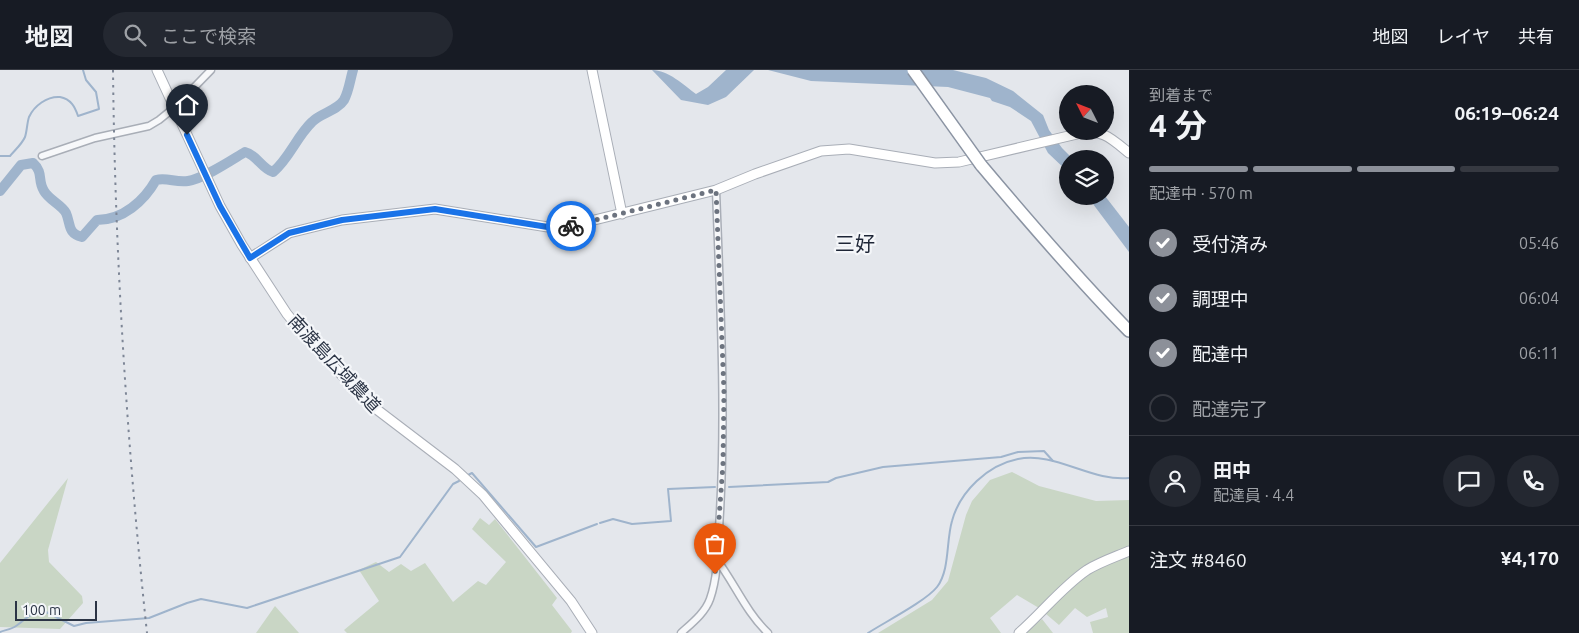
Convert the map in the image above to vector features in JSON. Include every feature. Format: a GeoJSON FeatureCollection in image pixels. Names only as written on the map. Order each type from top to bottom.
{"type":"FeatureCollection","features":[{"type":"Feature","properties":{"kind":"highway"},"geometry":{"type":"LineString","coordinates":[[913,70],[981,165],[1043,240],[1129,331]]}},
{"type":"Feature","properties":{"kind":"street","name":"南渡島広域農道"},"geometry":{"type":"LineString","coordinates":[[157,70],[220,206],[250,258],[287,314],[352,386],[391,421],[455,469],[483,495],[571,601],[592,633]]}},
{"type":"Feature","properties":{"kind":"street"},"geometry":{"type":"LineString","coordinates":[[42,156],[95,138],[149,126],[175,107],[204,75],[211,70]]}},
{"type":"Feature","properties":{"kind":"street"},"geometry":{"type":"LineString","coordinates":[[592,70],[622,214]]}},
{"type":"Feature","properties":{"kind":"street"},"geometry":{"type":"LineString","coordinates":[[250,258],[289,233],[342,220],[420,209],[435,209],[554,228],[570,226],[716,190],[754,174],[820,151],[850,149],[935,163],[949,163],[982,158],[1019,147],[1093,132],[1114,140],[1129,153]]}},
{"type":"Feature","properties":{"kind":"street"},"geometry":{"type":"LineString","coordinates":[[681,633],[700,615],[708,603],[713,588],[717,560],[723,464],[724,392],[716,190]]}},
{"type":"Feature","properties":{"kind":"street"},"geometry":{"type":"LineString","coordinates":[[1019,633],[1075,579],[1098,564],[1129,551]]}},
{"type":"Feature","properties":{"kind":"street"},"geometry":{"type":"LineString","coordinates":[[717,560],[748,611],[768,633]]}},
{"type":"Feature","properties":{"kind":"green space"},"geometry":{"type":"Polygon","coordinates":[[[1012,472],[1039,486],[1096,501],[1129,500],[1129,633],[1093,633],[1090,622],[1108,617],[1106,608],[1087,617],[1075,608],[1059,625],[1039,608],[1017,595],[990,618],[1001,633],[878,633],[932,600],[948,581],[966,515],[972,501],[990,480],[1012,472]]]}},
{"type":"Feature","properties":{"kind":"green space"},"geometry":{"type":"Polygon","coordinates":[[[68,478],[48,550],[49,562],[82,596],[83,603],[60,629],[0,627],[0,563],[68,478]]]}},
{"type":"Feature","properties":{"kind":"green space"},"geometry":{"type":"Polygon","coordinates":[[[480,518],[489,525],[495,519],[557,598],[552,605],[572,631],[571,633],[347,633],[344,630],[379,601],[359,570],[376,562],[389,572],[401,564],[411,571],[425,563],[453,602],[478,581],[486,585],[506,562],[472,529],[480,518]]]}},
{"type":"Feature","properties":{"kind":"green space"},"geometry":{"type":"Polygon","coordinates":[[[275,606],[299,633],[256,633],[275,606]]]}},
{"type":"Feature","properties":{"kind":"green space"},"geometry":{"type":"Polygon","coordinates":[[[1042,619],[1053,633],[1025,633],[1042,619]]]}},
{"type":"Feature","properties":{"kind":"water"},"geometry":{"type":"Polygon","coordinates":[[[652,70],[670,75],[696,94],[708,87],[726,70],[754,70],[726,97],[708,105],[681,100],[652,70]]]}},
{"type":"Feature","properties":{"kind":"water"},"geometry":{"type":"Polygon","coordinates":[[[768,70],[953,70],[986,78],[1013,91],[1043,115],[1049,130],[1064,150],[1059,150],[1059,163],[1048,153],[1031,121],[1010,107],[992,101],[990,98],[948,87],[811,81],[768,70]]]}},
{"type":"Feature","properties":{"kind":"water"},"geometry":{"type":"Polygon","coordinates":[[[1094,205],[1112,205],[1129,227],[1129,252],[1094,205]]]}},
{"type":"Feature","properties":{"kind":"waterway"},"geometry":{"type":"LineString","coordinates":[[0,156],[10,156],[20,145],[25,137],[31,113],[50,98],[60,97],[67,100],[74,107],[78,116],[99,109],[96,92],[86,80],[83,70]]}},
{"type":"Feature","properties":{"kind":"waterway"},"geometry":{"type":"LineString","coordinates":[[0,191],[21,165],[33,163],[38,170],[44,191],[64,210],[72,231],[82,237],[97,220],[116,217],[132,208],[156,180],[188,181],[195,179],[217,169],[245,152],[273,172],[284,161],[312,122],[341,104],[348,89],[353,70]]}},
{"type":"Feature","properties":{"kind":"waterway"},"geometry":{"type":"LineString","coordinates":[[729,487],[828,482],[836,478],[883,467],[1001,457],[1018,452],[1044,451],[1053,461]]}},
{"type":"Feature","properties":{"kind":"waterway"},"geometry":{"type":"LineString","coordinates":[[868,633],[915,605],[937,587],[946,564],[950,529],[956,510],[968,490],[986,473],[996,467],[1018,459],[1045,459],[1101,476],[1129,478]]}},
{"type":"Feature","properties":{"kind":"waterway"},"geometry":{"type":"LineString","coordinates":[[468,475],[472,473],[536,547],[597,524]]}},
{"type":"Feature","properties":{"kind":"waterway"},"geometry":{"type":"LineString","coordinates":[[0,632],[14,627],[42,610],[74,626],[86,623],[149,618],[201,599],[247,608],[400,557],[453,484],[459,481]]}},
{"type":"Feature","properties":{"kind":"waterway"},"geometry":{"type":"LineString","coordinates":[[600,523],[613,519],[632,524],[671,521],[668,489],[715,487]]}},
{"type":"Feature","properties":{"kind":"railway"},"geometry":{"type":"LineString","coordinates":[[113,70],[116,211],[123,352],[147,633]]}},
{"type":"Feature","properties":{"kind":"way so far"},"geometry":{"type":"LineString","coordinates":[[571,226],[716,190],[724,392],[723,464],[715,574]]}},
{"type":"Feature","properties":{"kind":"district","name":"三好"},"geometry":{"type":"Point","coordinates":[855,243]}},
{"type":"Feature","properties":{"kind":"route"},"geometry":{"type":"LineString","coordinates":[[187,135],[220,206],[250,258],[289,233],[342,220],[420,209],[435,209],[554,228],[571,226]]}}]}
